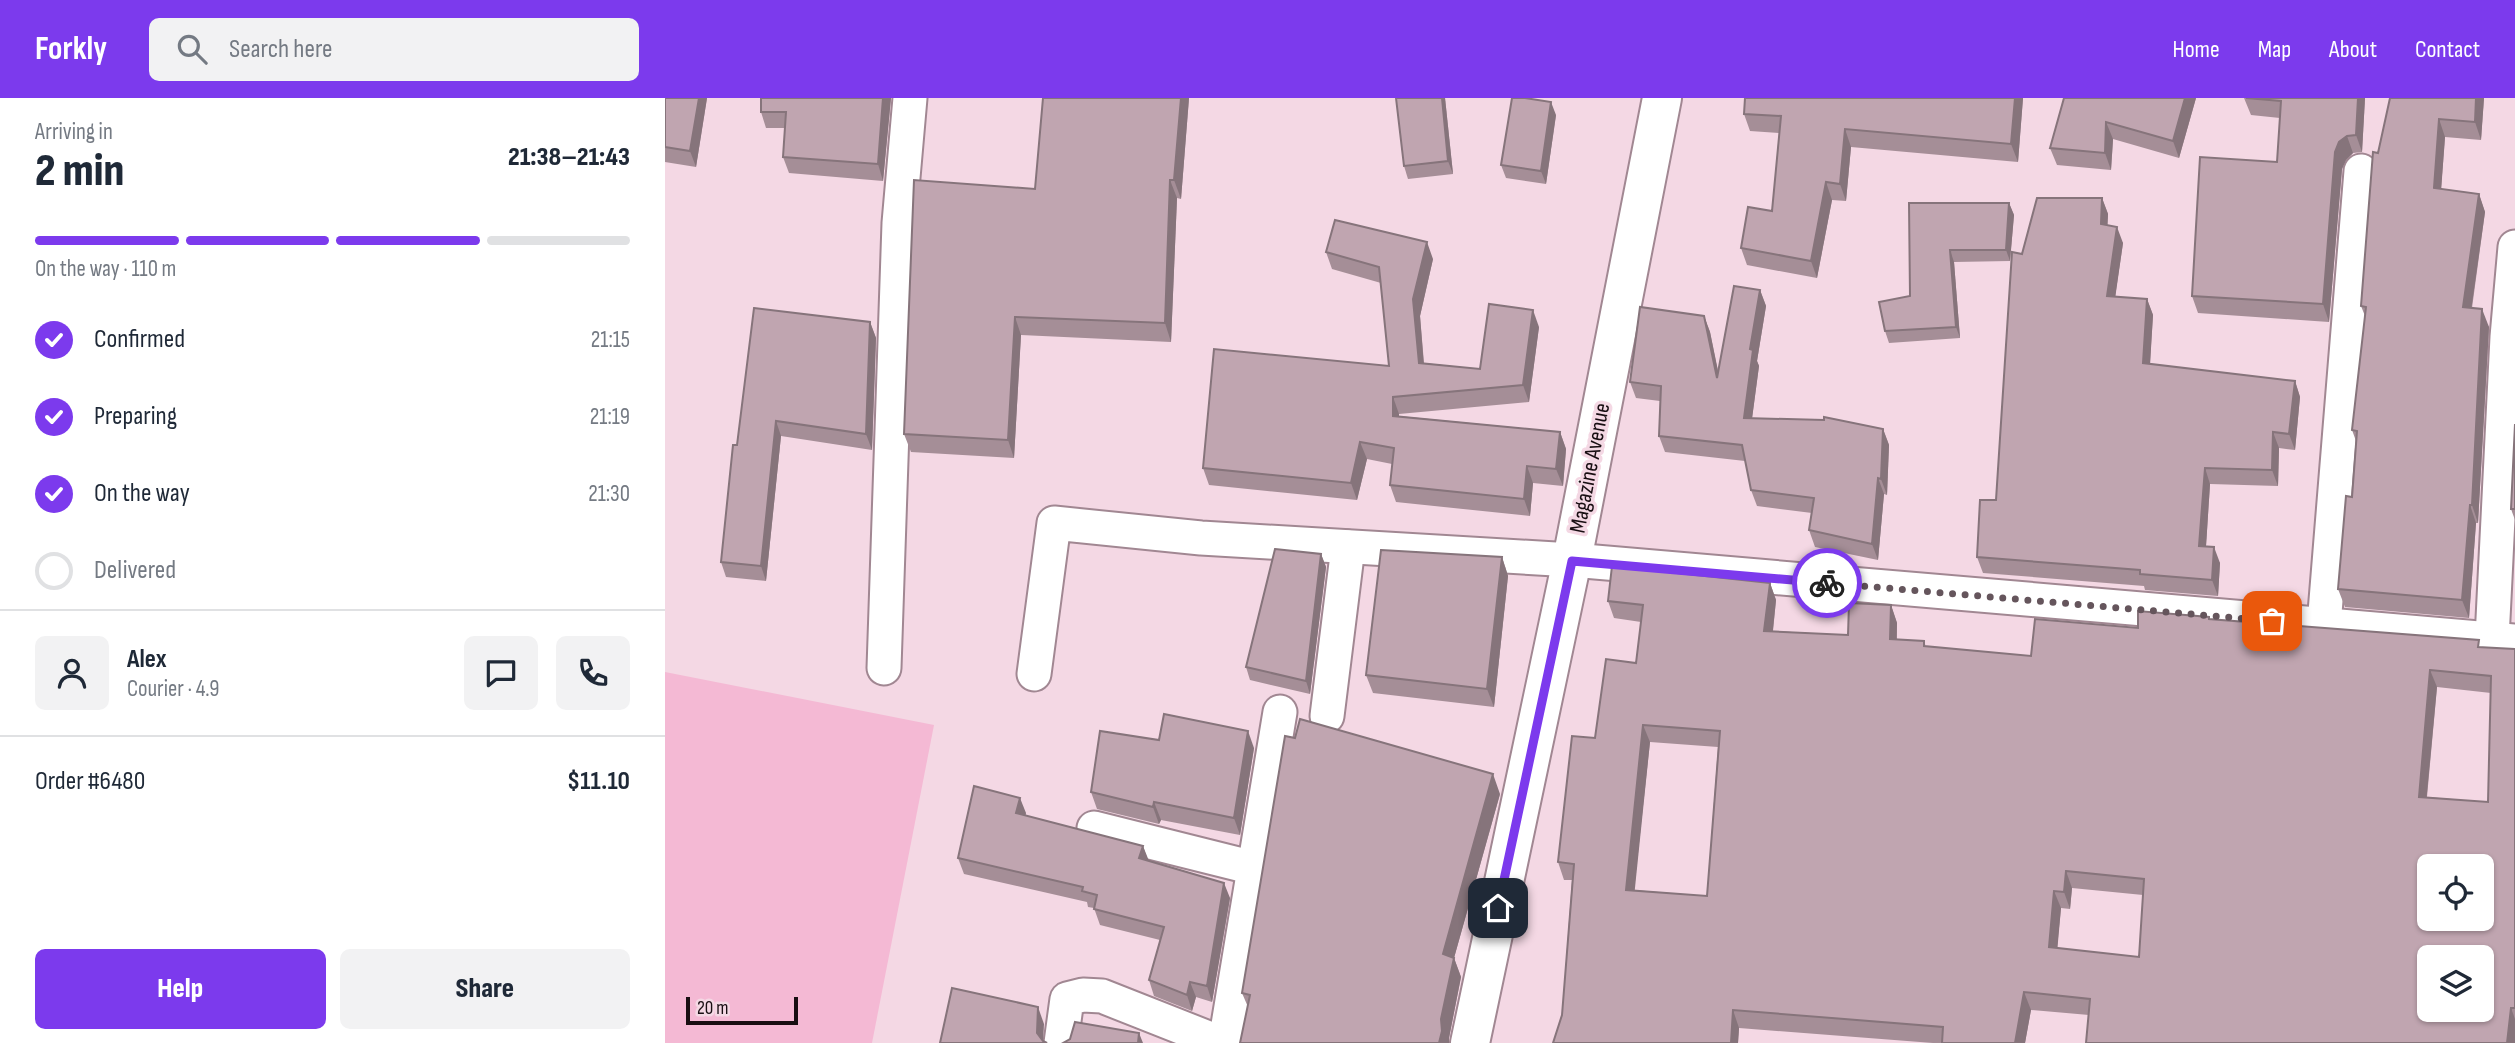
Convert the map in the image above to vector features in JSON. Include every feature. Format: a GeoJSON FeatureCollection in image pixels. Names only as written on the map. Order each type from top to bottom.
{"type":"FeatureCollection","features":[{"type":"Feature","properties":{"kind":"street"},"geometry":{"type":"LineString","coordinates":[[884,668],[899,223],[910,98]]}},
{"type":"Feature","properties":{"kind":"street","name":"Magazine Avenue"},"geometry":{"type":"LineString","coordinates":[[1470,1043],[1572,561],[1662,98]]}},
{"type":"Feature","properties":{"kind":"street"},"geometry":{"type":"LineString","coordinates":[[2324,625],[2361,171]]}},
{"type":"Feature","properties":{"kind":"street"},"geometry":{"type":"LineString","coordinates":[[1034,674],[1055,523],[1201,538],[1572,561],[2503,640],[2507,337],[2515,247]]}},
{"type":"Feature","properties":{"kind":"street"},"geometry":{"type":"LineString","coordinates":[[1327,716],[1348,547]]}},
{"type":"Feature","properties":{"kind":"street"},"geometry":{"type":"LineString","coordinates":[[1061,1043],[1067,999],[1083,995],[1103,996],[1223,1043],[1280,712]]}},
{"type":"Feature","properties":{"kind":"street"},"geometry":{"type":"LineString","coordinates":[[1094,828],[1254,868]]}},
{"type":"Feature","properties":{"kind":"shaded area"},"geometry":{"type":"Polygon","coordinates":[[[665,672],[934,725],[872,1043],[665,1043],[665,672]]]}},
{"type":"Feature","properties":{"kind":"building"},"geometry":{"type":"Polygon","coordinates":[[[665,98],[699,98],[690,151],[665,147],[665,98]]]}},
{"type":"Feature","properties":{"kind":"building"},"geometry":{"type":"Polygon","coordinates":[[[761,98],[883,98],[878,164],[783,157],[786,112],[761,112],[761,98]]]}},
{"type":"Feature","properties":{"kind":"building"},"geometry":{"type":"Polygon","coordinates":[[[1043,98],[1181,98],[1174,180],[1170,180],[1165,323],[1015,317],[1008,440],[904,434],[914,180],[1035,189],[1043,98]]]}},
{"type":"Feature","properties":{"kind":"building"},"geometry":{"type":"Polygon","coordinates":[[[1396,98],[1442,98],[1448,161],[1404,166],[1396,98]]]}},
{"type":"Feature","properties":{"kind":"building"},"geometry":{"type":"Polygon","coordinates":[[[1512,98],[1551,102],[1541,171],[1501,165],[1512,98]]]}},
{"type":"Feature","properties":{"kind":"building"},"geometry":{"type":"Polygon","coordinates":[[[1745,98],[2015,98],[2011,144],[1845,129],[1840,184],[1826,182],[1811,261],[1741,248],[1748,207],[1772,211],[1781,116],[1744,114],[1745,98]]]}},
{"type":"Feature","properties":{"kind":"building"},"geometry":{"type":"Polygon","coordinates":[[[2064,98],[2185,98],[2173,141],[2106,122],[2105,153],[2050,148],[2064,98]]]}},
{"type":"Feature","properties":{"kind":"building"},"geometry":{"type":"Polygon","coordinates":[[[2246,98],[2358,98],[2356,135],[2347,136],[2339,142],[2335,152],[2323,304],[2192,296],[2200,157],[2277,162],[2281,101],[2246,98]]]}},
{"type":"Feature","properties":{"kind":"building"},"geometry":{"type":"Polygon","coordinates":[[[2390,98],[2476,98],[2475,122],[2439,119],[2434,188],[2479,194],[2463,307],[2482,309],[2472,505],[2462,600],[2338,589],[2346,496],[2352,497],[2357,431],[2352,430],[2366,307],[2361,306],[2373,152],[2378,153],[2390,98]]]}},
{"type":"Feature","properties":{"kind":"building"},"geometry":{"type":"Polygon","coordinates":[[[2037,198],[2102,198],[2101,224],[2117,227],[2107,296],[2147,299],[2143,363],[2295,381],[2289,434],[2273,432],[2272,470],[2205,468],[2199,546],[2214,547],[2212,580],[2140,574],[2140,570],[1977,557],[1980,500],[1996,500],[2012,252],[2022,254],[2037,198]]]}},
{"type":"Feature","properties":{"kind":"building"},"geometry":{"type":"Polygon","coordinates":[[[1909,203],[2009,203],[2006,250],[1950,250],[1956,327],[1885,331],[1879,302],[1910,296],[1909,203]]]}},
{"type":"Feature","properties":{"kind":"building"},"geometry":{"type":"Polygon","coordinates":[[[1335,220],[1427,242],[1413,299],[1419,363],[1480,369],[1489,304],[1533,310],[1523,385],[1393,397],[1393,416],[1560,432],[1556,469],[1527,466],[1524,499],[1390,485],[1394,448],[1360,442],[1351,483],[1203,468],[1214,349],[1389,366],[1379,267],[1326,252],[1335,220]]]}},
{"type":"Feature","properties":{"kind":"building"},"geometry":{"type":"Polygon","coordinates":[[[1734,286],[1760,290],[1750,349],[1753,350],[1744,418],[1824,420],[1824,417],[1883,429],[1881,479],[1878,478],[1872,544],[1809,530],[1814,498],[1751,490],[1742,445],[1659,436],[1661,386],[1630,382],[1640,307],[1704,316],[1717,378],[1734,286]]]}},
{"type":"Feature","properties":{"kind":"building"},"geometry":{"type":"Polygon","coordinates":[[[754,308],[870,322],[866,434],[776,421],[761,566],[721,562],[733,445],[737,445],[754,308]]]}},
{"type":"Feature","properties":{"kind":"building"},"geometry":{"type":"Polygon","coordinates":[[[2515,424],[2515,509],[2511,509],[2515,424]]]}},
{"type":"Feature","properties":{"kind":"building"},"geometry":{"type":"Polygon","coordinates":[[[1275,549],[1321,554],[1306,681],[1246,667],[1275,549]]]}},
{"type":"Feature","properties":{"kind":"building"},"geometry":{"type":"Polygon","coordinates":[[[1381,550],[1502,557],[1487,689],[1366,675],[1381,550]]]}},
{"type":"Feature","properties":{"kind":"building"},"geometry":{"type":"Polygon","coordinates":[[[1612,566],[1770,583],[1764,631],[1848,635],[1849,603],[1891,605],[1890,639],[1924,641],[1924,646],[2031,656],[2035,619],[2138,628],[2138,611],[2479,640],[2478,647],[2515,649],[2515,1008],[2511,1008],[2507,1043],[2086,1043],[2090,999],[2024,992],[2015,1043],[1942,1043],[1943,1027],[1733,1010],[1731,1043],[1553,1043],[1562,1015],[1574,864],[1558,862],[1572,736],[1595,738],[1606,659],[1636,663],[1643,605],[1608,601],[1612,566]],[[2430,670],[2419,797],[2488,802],[2491,676],[2430,670]],[[1643,725],[1626,890],[1707,896],[1720,731],[1643,725]],[[2066,871],[2064,892],[2054,891],[2049,947],[2139,957],[2144,879],[2066,871]]]}},
{"type":"Feature","properties":{"kind":"building"},"geometry":{"type":"Polygon","coordinates":[[[1164,714],[1248,731],[1234,818],[1154,802],[1153,807],[1091,792],[1100,731],[1159,740],[1164,714]]]}},
{"type":"Feature","properties":{"kind":"building"},"geometry":{"type":"Polygon","coordinates":[[[1300,719],[1493,774],[1443,954],[1454,958],[1441,1019],[1439,1043],[1240,1043],[1250,995],[1242,993],[1285,736],[1295,738],[1300,719]]]}},
{"type":"Feature","properties":{"kind":"building"},"geometry":{"type":"Polygon","coordinates":[[[974,786],[1020,798],[1016,813],[1143,846],[1139,858],[1224,883],[1207,986],[1190,982],[1187,995],[1149,980],[1164,927],[1094,909],[1097,895],[1082,891],[1083,887],[958,858],[974,786]]]}},
{"type":"Feature","properties":{"kind":"building"},"geometry":{"type":"Polygon","coordinates":[[[952,988],[1038,1007],[1037,1033],[1047,1043],[940,1043],[952,988]]]}},
{"type":"Feature","properties":{"kind":"building"},"geometry":{"type":"Polygon","coordinates":[[[1075,1022],[1139,1033],[1138,1043],[1063,1043],[1070,1039],[1075,1022]]]}},
{"type":"Feature","properties":{"kind":"way so far"},"geometry":{"type":"LineString","coordinates":[[1827,583],[2272,621]]}},
{"type":"Feature","properties":{"kind":"route"},"geometry":{"type":"LineString","coordinates":[[1498,908],[1572,561],[1827,583]]}}]}
